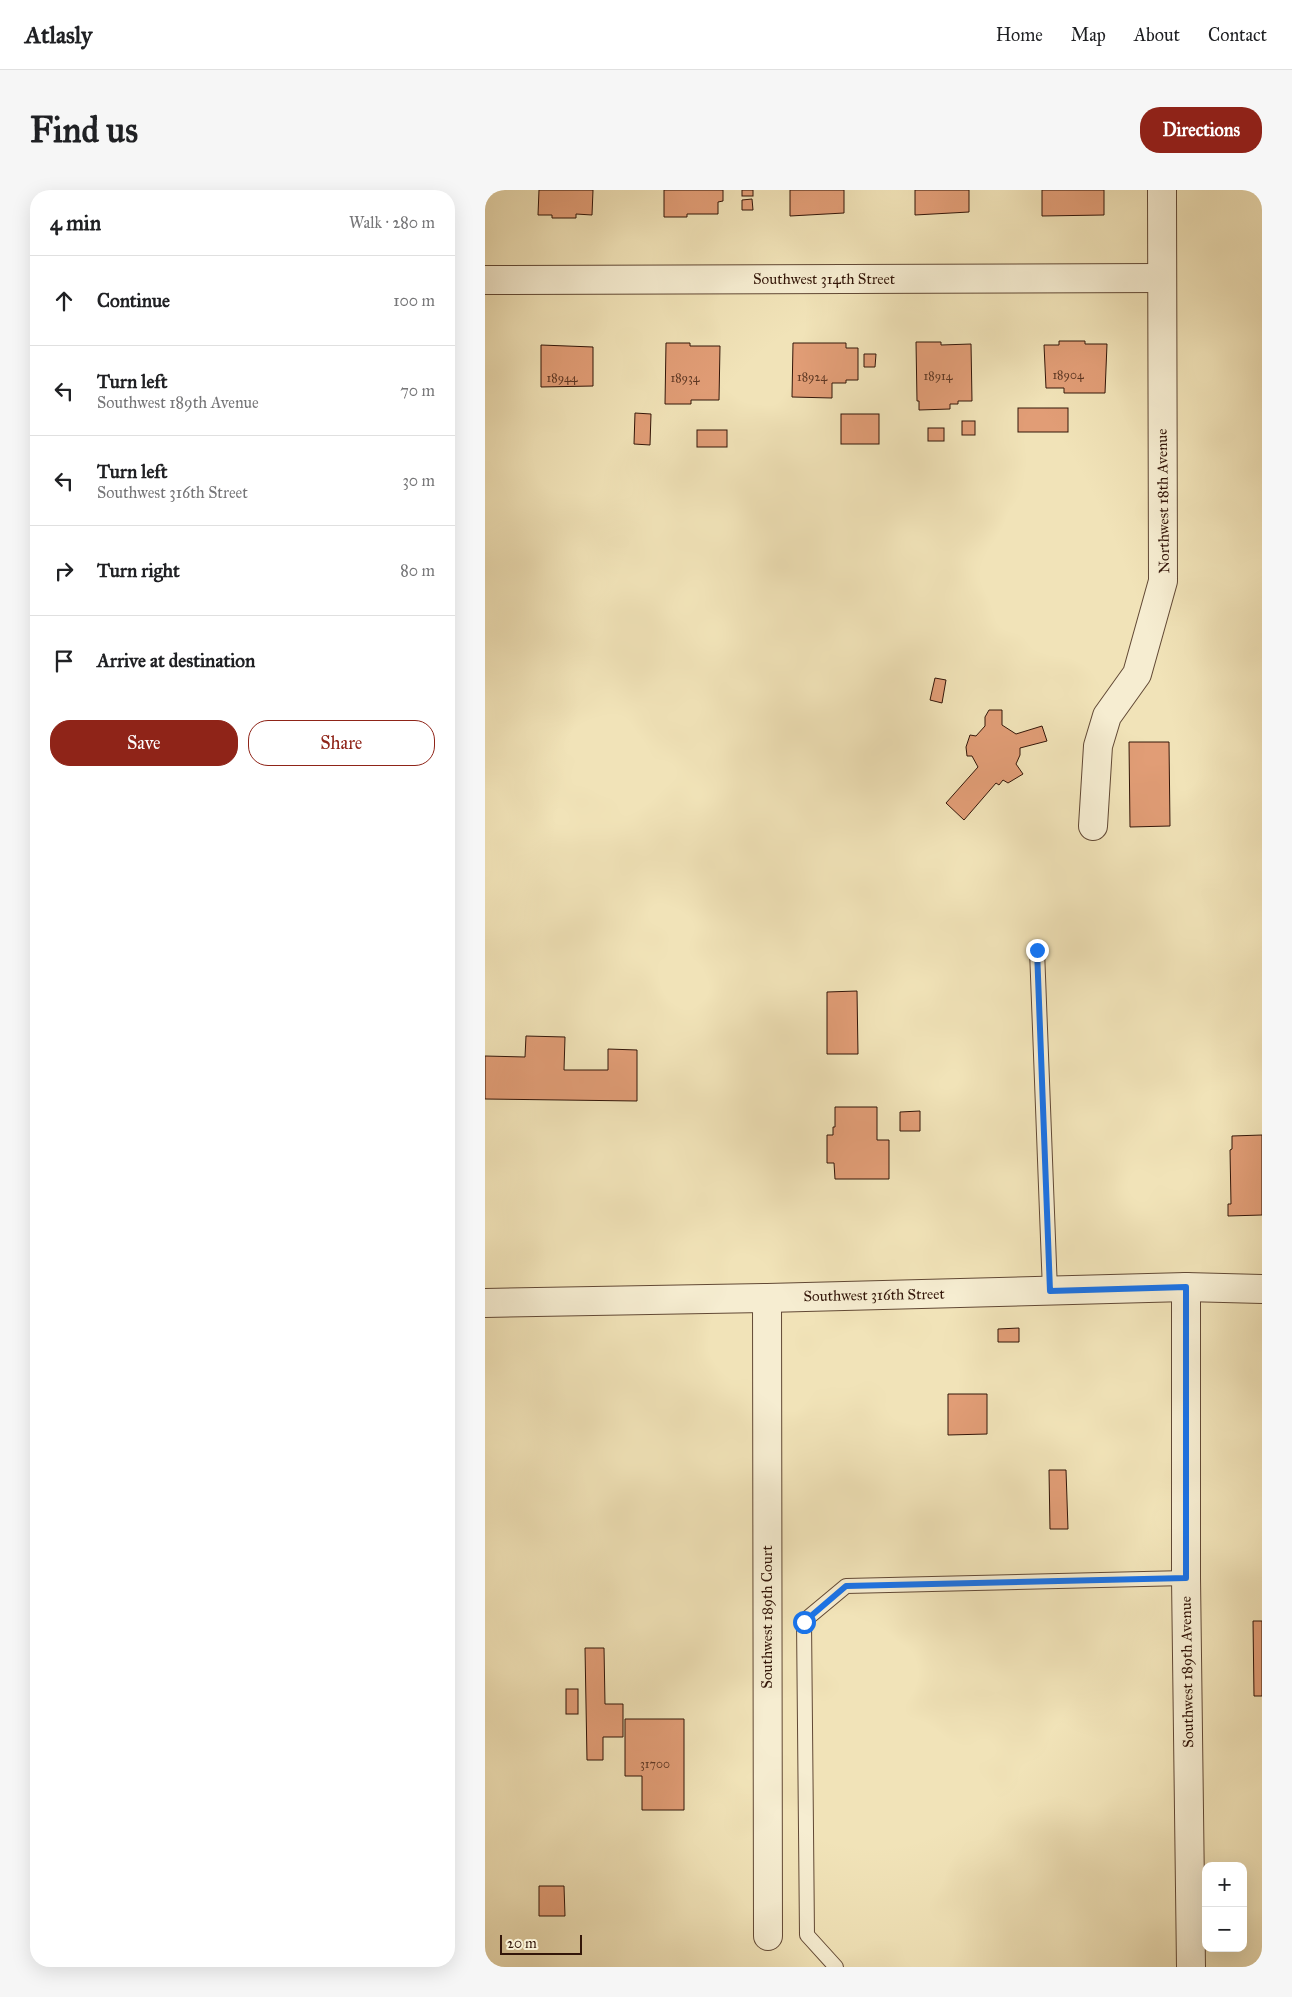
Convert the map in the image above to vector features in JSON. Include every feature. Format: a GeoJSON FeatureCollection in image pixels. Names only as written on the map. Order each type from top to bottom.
{"type":"FeatureCollection","features":[{"type":"Feature","properties":{"kind":"street","name":"Northwest 18th Avenue"},"geometry":{"type":"LineString","coordinates":[[1093,826],[1098,746],[1107,716],[1137,674],[1163,581],[1162,190]]}},
{"type":"Feature","properties":{"kind":"street","name":"Southwest 314th Street"},"geometry":{"type":"LineString","coordinates":[[485,280],[1163,278]]}},
{"type":"Feature","properties":{"kind":"street","name":"Southwest 316th Street"},"geometry":{"type":"LineString","coordinates":[[485,1303],[1186,1287],[1262,1289]]}},
{"type":"Feature","properties":{"kind":"street","name":"Southwest 189th Avenue"},"geometry":{"type":"LineString","coordinates":[[1186,1287],[1186,1578],[1191,1967]]}},
{"type":"Feature","properties":{"kind":"street","name":"Southwest 189th Court"},"geometry":{"type":"LineString","coordinates":[[767,1298],[768,1936]]}},
{"type":"Feature","properties":{"kind":"lane"},"geometry":{"type":"LineString","coordinates":[[1037,950],[1050,1291]]}},
{"type":"Feature","properties":{"kind":"lane"},"geometry":{"type":"LineString","coordinates":[[836,1967],[807,1935],[804,1622],[846,1586],[1186,1578]]}},
{"type":"Feature","properties":{"kind":"building"},"geometry":{"type":"Polygon","coordinates":[[[539,190],[593,190],[592,215],[576,214],[576,218],[552,218],[552,215],[538,215],[539,190]]]}},
{"type":"Feature","properties":{"kind":"building"},"geometry":{"type":"Polygon","coordinates":[[[664,190],[723,190],[723,201],[718,202],[718,214],[687,214],[687,217],[664,217],[664,190]]]}},
{"type":"Feature","properties":{"kind":"building"},"geometry":{"type":"Polygon","coordinates":[[[742,190],[753,190],[753,196],[742,196],[742,190]]]}},
{"type":"Feature","properties":{"kind":"building"},"geometry":{"type":"Polygon","coordinates":[[[790,190],[844,190],[844,213],[790,216],[790,190]]]}},
{"type":"Feature","properties":{"kind":"building"},"geometry":{"type":"Polygon","coordinates":[[[915,190],[969,190],[969,212],[915,215],[915,190]]]}},
{"type":"Feature","properties":{"kind":"building"},"geometry":{"type":"Polygon","coordinates":[[[1042,190],[1104,190],[1104,215],[1042,216],[1042,190]]]}},
{"type":"Feature","properties":{"kind":"building"},"geometry":{"type":"Polygon","coordinates":[[[752,199],[753,210],[742,210],[742,200],[752,199]]]}},
{"type":"Feature","properties":{"kind":"building"},"geometry":{"type":"Polygon","coordinates":[[[1059,341],[1085,341],[1085,344],[1107,344],[1105,393],[1064,393],[1064,388],[1046,388],[1044,345],[1059,345],[1059,341]]]}},
{"type":"Feature","properties":{"kind":"building"},"geometry":{"type":"Polygon","coordinates":[[[916,342],[941,342],[941,345],[971,344],[972,401],[958,401],[958,404],[950,404],[950,409],[919,410],[919,401],[917,401],[916,342]]]}},
{"type":"Feature","properties":{"kind":"building"},"geometry":{"type":"Polygon","coordinates":[[[666,343],[690,343],[690,346],[720,346],[719,400],[691,400],[691,404],[665,404],[666,343]]]}},
{"type":"Feature","properties":{"kind":"building"},"geometry":{"type":"Polygon","coordinates":[[[793,343],[846,343],[846,348],[858,348],[858,380],[846,380],[846,383],[832,383],[832,398],[792,397],[793,343]]]}},
{"type":"Feature","properties":{"kind":"building"},"geometry":{"type":"Polygon","coordinates":[[[541,345],[593,347],[593,386],[541,387],[541,345]]]}},
{"type":"Feature","properties":{"kind":"building"},"geometry":{"type":"Polygon","coordinates":[[[864,354],[876,354],[875,367],[864,367],[864,354]]]}},
{"type":"Feature","properties":{"kind":"building"},"geometry":{"type":"Polygon","coordinates":[[[1018,408],[1068,408],[1068,432],[1018,432],[1018,408]]]}},
{"type":"Feature","properties":{"kind":"building"},"geometry":{"type":"Polygon","coordinates":[[[635,413],[651,414],[650,445],[634,444],[635,413]]]}},
{"type":"Feature","properties":{"kind":"building"},"geometry":{"type":"Polygon","coordinates":[[[841,414],[879,414],[879,444],[841,444],[841,414]]]}},
{"type":"Feature","properties":{"kind":"building"},"geometry":{"type":"Polygon","coordinates":[[[962,421],[975,421],[975,435],[962,435],[962,421]]]}},
{"type":"Feature","properties":{"kind":"building"},"geometry":{"type":"Polygon","coordinates":[[[928,428],[944,428],[944,441],[928,441],[928,428]]]}},
{"type":"Feature","properties":{"kind":"building"},"geometry":{"type":"Polygon","coordinates":[[[697,430],[727,430],[727,447],[697,447],[697,430]]]}},
{"type":"Feature","properties":{"kind":"building"},"geometry":{"type":"Polygon","coordinates":[[[935,678],[946,680],[942,703],[930,700],[935,678]]]}},
{"type":"Feature","properties":{"kind":"building"},"geometry":{"type":"Polygon","coordinates":[[[989,710],[1002,710],[1002,725],[1016,734],[1042,726],[1047,741],[1020,748],[1020,755],[1016,764],[1023,774],[1008,783],[1003,780],[999,785],[996,783],[964,820],[946,803],[978,767],[972,756],[967,756],[966,747],[970,735],[976,736],[985,726],[985,717],[989,710]]]}},
{"type":"Feature","properties":{"kind":"building"},"geometry":{"type":"Polygon","coordinates":[[[1129,742],[1169,742],[1170,826],[1130,827],[1129,742]]]}},
{"type":"Feature","properties":{"kind":"building"},"geometry":{"type":"Polygon","coordinates":[[[857,991],[858,1054],[827,1054],[827,992],[857,991]]]}},
{"type":"Feature","properties":{"kind":"building"},"geometry":{"type":"Polygon","coordinates":[[[526,1036],[565,1037],[564,1070],[608,1070],[608,1049],[637,1050],[637,1101],[485,1099],[485,1056],[525,1057],[526,1036]]]}},
{"type":"Feature","properties":{"kind":"building"},"geometry":{"type":"Polygon","coordinates":[[[835,1107],[877,1107],[877,1140],[889,1140],[889,1179],[835,1179],[834,1163],[827,1163],[827,1135],[833,1135],[835,1107]]]}},
{"type":"Feature","properties":{"kind":"building"},"geometry":{"type":"Polygon","coordinates":[[[920,1111],[920,1131],[900,1131],[900,1112],[920,1111]]]}},
{"type":"Feature","properties":{"kind":"building"},"geometry":{"type":"Polygon","coordinates":[[[1262,1135],[1262,1215],[1228,1216],[1228,1204],[1231,1204],[1230,1150],[1232,1149],[1232,1136],[1262,1135]]]}},
{"type":"Feature","properties":{"kind":"building"},"geometry":{"type":"Polygon","coordinates":[[[1019,1328],[1019,1342],[998,1342],[998,1329],[1019,1328]]]}},
{"type":"Feature","properties":{"kind":"building"},"geometry":{"type":"Polygon","coordinates":[[[948,1394],[987,1394],[987,1434],[948,1435],[948,1394]]]}},
{"type":"Feature","properties":{"kind":"building"},"geometry":{"type":"Polygon","coordinates":[[[1049,1470],[1066,1470],[1068,1529],[1050,1529],[1049,1470]]]}},
{"type":"Feature","properties":{"kind":"building"},"geometry":{"type":"Polygon","coordinates":[[[1253,1621],[1262,1621],[1262,1696],[1254,1696],[1253,1621]]]}},
{"type":"Feature","properties":{"kind":"building"},"geometry":{"type":"Polygon","coordinates":[[[585,1648],[604,1648],[605,1704],[623,1704],[623,1737],[603,1737],[603,1760],[587,1760],[585,1648]]]}},
{"type":"Feature","properties":{"kind":"building"},"geometry":{"type":"Polygon","coordinates":[[[566,1689],[578,1689],[578,1714],[566,1714],[566,1689]]]}},
{"type":"Feature","properties":{"kind":"building"},"geometry":{"type":"Polygon","coordinates":[[[625,1719],[684,1719],[684,1810],[642,1810],[642,1776],[625,1776],[625,1719]]]}},
{"type":"Feature","properties":{"kind":"building"},"geometry":{"type":"Polygon","coordinates":[[[539,1886],[564,1886],[565,1916],[539,1916],[539,1886]]]}},
{"type":"Feature","properties":{"kind":"route"},"geometry":{"type":"LineString","coordinates":[[804,1622],[846,1586],[1186,1578],[1186,1287],[1050,1291],[1037,950]]}}]}
